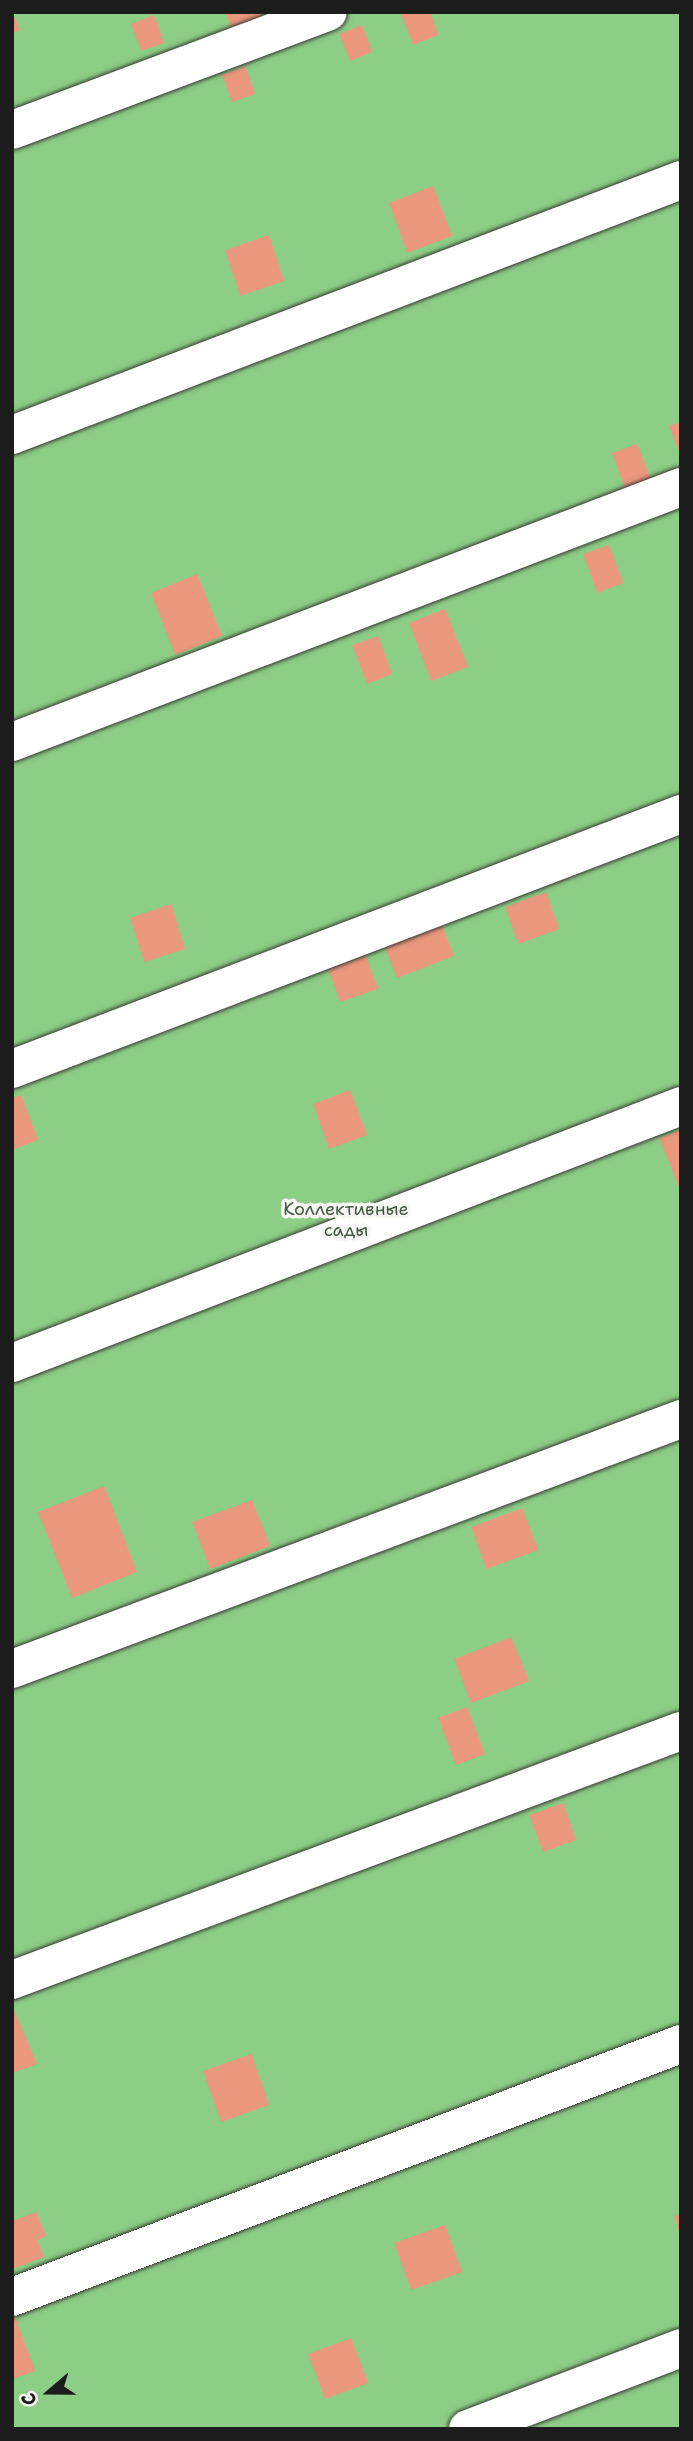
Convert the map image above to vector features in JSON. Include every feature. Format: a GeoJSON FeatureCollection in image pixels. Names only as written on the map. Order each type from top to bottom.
{"type":"FeatureCollection","features":[{"type":"Feature","properties":{"kind":"lane"},"geometry":{"type":"LineString","coordinates":[[12,130],[328,12]]}},
{"type":"Feature","properties":{"kind":"lane"},"geometry":{"type":"LineString","coordinates":[[12,435],[681,180]]}},
{"type":"Feature","properties":{"kind":"lane"},"geometry":{"type":"LineString","coordinates":[[12,742],[681,487]]}},
{"type":"Feature","properties":{"kind":"lane"},"geometry":{"type":"LineString","coordinates":[[12,1069],[681,814]]}},
{"type":"Feature","properties":{"kind":"lane"},"geometry":{"type":"LineString","coordinates":[[12,1363],[681,1106]]}},
{"type":"Feature","properties":{"kind":"lane"},"geometry":{"type":"LineString","coordinates":[[12,1669],[681,1419]]}},
{"type":"Feature","properties":{"kind":"lane"},"geometry":{"type":"LineString","coordinates":[[12,1980],[681,1731]]}},
{"type":"Feature","properties":{"kind":"lane"},"geometry":{"type":"LineString","coordinates":[[12,2297],[681,2044]]}},
{"type":"Feature","properties":{"kind":"lane"},"geometry":{"type":"LineString","coordinates":[[468,2429],[681,2348]]}},
{"type":"Feature","properties":{"kind":"green space","name":"Коллективные сады"},"geometry":{"type":"Polygon","coordinates":[[[12,12],[681,12],[681,2429],[12,2429],[12,12]]]}},
{"type":"Feature","properties":{"kind":"building"},"geometry":{"type":"Polygon","coordinates":[[[12,12],[20,30],[12,33],[12,12]]]}},
{"type":"Feature","properties":{"kind":"building"},"geometry":{"type":"Polygon","coordinates":[[[225,12],[260,12],[262,19],[232,30],[225,12]]]}},
{"type":"Feature","properties":{"kind":"building"},"geometry":{"type":"Polygon","coordinates":[[[400,12],[430,12],[438,35],[413,45],[400,12]]]}},
{"type":"Feature","properties":{"kind":"building"},"geometry":{"type":"Polygon","coordinates":[[[154,15],[164,43],[141,51],[131,24],[154,15]]]}},
{"type":"Feature","properties":{"kind":"building"},"geometry":{"type":"Polygon","coordinates":[[[362,25],[372,52],[350,61],[339,34],[362,25]]]}},
{"type":"Feature","properties":{"kind":"building"},"geometry":{"type":"Polygon","coordinates":[[[245,66],[255,94],[232,102],[222,75],[245,66]]]}},
{"type":"Feature","properties":{"kind":"building"},"geometry":{"type":"Polygon","coordinates":[[[433,186],[452,236],[407,253],[389,203],[433,186]]]}},
{"type":"Feature","properties":{"kind":"building"},"geometry":{"type":"Polygon","coordinates":[[[269,235],[284,281],[240,296],[225,250],[269,235]]]}},
{"type":"Feature","properties":{"kind":"building"},"geometry":{"type":"Polygon","coordinates":[[[681,422],[681,457],[669,426],[681,422]]]}},
{"type":"Feature","properties":{"kind":"building"},"geometry":{"type":"Polygon","coordinates":[[[637,444],[652,482],[626,492],[612,453],[637,444]]]}},
{"type":"Feature","properties":{"kind":"building"},"geometry":{"type":"Polygon","coordinates":[[[609,545],[623,583],[597,593],[583,554],[609,545]]]}},
{"type":"Feature","properties":{"kind":"building"},"geometry":{"type":"Polygon","coordinates":[[[197,574],[222,636],[175,655],[151,593],[197,574]]]}},
{"type":"Feature","properties":{"kind":"building"},"geometry":{"type":"Polygon","coordinates":[[[445,609],[468,667],[431,681],[409,623],[445,609]]]}},
{"type":"Feature","properties":{"kind":"building"},"geometry":{"type":"Polygon","coordinates":[[[378,636],[392,674],[367,684],[352,645],[378,636]]]}},
{"type":"Feature","properties":{"kind":"building"},"geometry":{"type":"Polygon","coordinates":[[[546,892],[559,929],[518,944],[505,907],[546,892]]]}},
{"type":"Feature","properties":{"kind":"building"},"geometry":{"type":"Polygon","coordinates":[[[171,904],[185,949],[144,962],[130,918],[171,904]]]}},
{"type":"Feature","properties":{"kind":"building"},"geometry":{"type":"Polygon","coordinates":[[[439,918],[454,956],[397,978],[382,940],[439,918]]]}},
{"type":"Feature","properties":{"kind":"building"},"geometry":{"type":"Polygon","coordinates":[[[365,954],[378,989],[340,1002],[324,957],[365,954]]]}},
{"type":"Feature","properties":{"kind":"building"},"geometry":{"type":"Polygon","coordinates":[[[350,1090],[367,1135],[329,1149],[313,1104],[350,1090]]]}},
{"type":"Feature","properties":{"kind":"building"},"geometry":{"type":"Polygon","coordinates":[[[21,1095],[38,1140],[12,1150],[12,1098],[21,1095]]]}},
{"type":"Feature","properties":{"kind":"building"},"geometry":{"type":"Polygon","coordinates":[[[681,1130],[681,1192],[659,1138],[681,1130]]]}},
{"type":"Feature","properties":{"kind":"building"},"geometry":{"type":"Polygon","coordinates":[[[104,1486],[137,1572],[72,1598],[38,1512],[104,1486]]]}},
{"type":"Feature","properties":{"kind":"building"},"geometry":{"type":"Polygon","coordinates":[[[252,1500],[270,1546],[210,1569],[192,1522],[252,1500]]]}},
{"type":"Feature","properties":{"kind":"building"},"geometry":{"type":"Polygon","coordinates":[[[522,1508],[538,1550],[486,1569],[471,1527],[522,1508]]]}},
{"type":"Feature","properties":{"kind":"building"},"geometry":{"type":"Polygon","coordinates":[[[511,1637],[529,1681],[471,1703],[454,1659],[511,1637]]]}},
{"type":"Feature","properties":{"kind":"building"},"geometry":{"type":"Polygon","coordinates":[[[467,1707],[485,1754],[456,1765],[438,1718],[467,1707]]]}},
{"type":"Feature","properties":{"kind":"building"},"geometry":{"type":"Polygon","coordinates":[[[563,1803],[576,1840],[543,1852],[529,1815],[563,1803]]]}},
{"type":"Feature","properties":{"kind":"building"},"geometry":{"type":"Polygon","coordinates":[[[12,2006],[37,2064],[12,2073],[12,2006]]]}},
{"type":"Feature","properties":{"kind":"building"},"geometry":{"type":"Polygon","coordinates":[[[251,2054],[269,2105],[221,2122],[203,2071],[251,2054]]]}},
{"type":"Feature","properties":{"kind":"building"},"geometry":{"type":"Polygon","coordinates":[[[36,2212],[46,2236],[37,2240],[44,2257],[12,2269],[12,2221],[36,2212]]]}},
{"type":"Feature","properties":{"kind":"building"},"geometry":{"type":"Polygon","coordinates":[[[681,2213],[681,2234],[680,2234],[674,2216],[681,2213]]]}},
{"type":"Feature","properties":{"kind":"building"},"geometry":{"type":"Polygon","coordinates":[[[445,2225],[462,2272],[411,2290],[394,2243],[445,2225]]]}},
{"type":"Feature","properties":{"kind":"building"},"geometry":{"type":"Polygon","coordinates":[[[15,2317],[35,2371],[12,2379],[12,2318],[15,2317]]]}},
{"type":"Feature","properties":{"kind":"building"},"geometry":{"type":"Polygon","coordinates":[[[351,2338],[368,2383],[325,2399],[308,2354],[351,2338]]]}}]}
